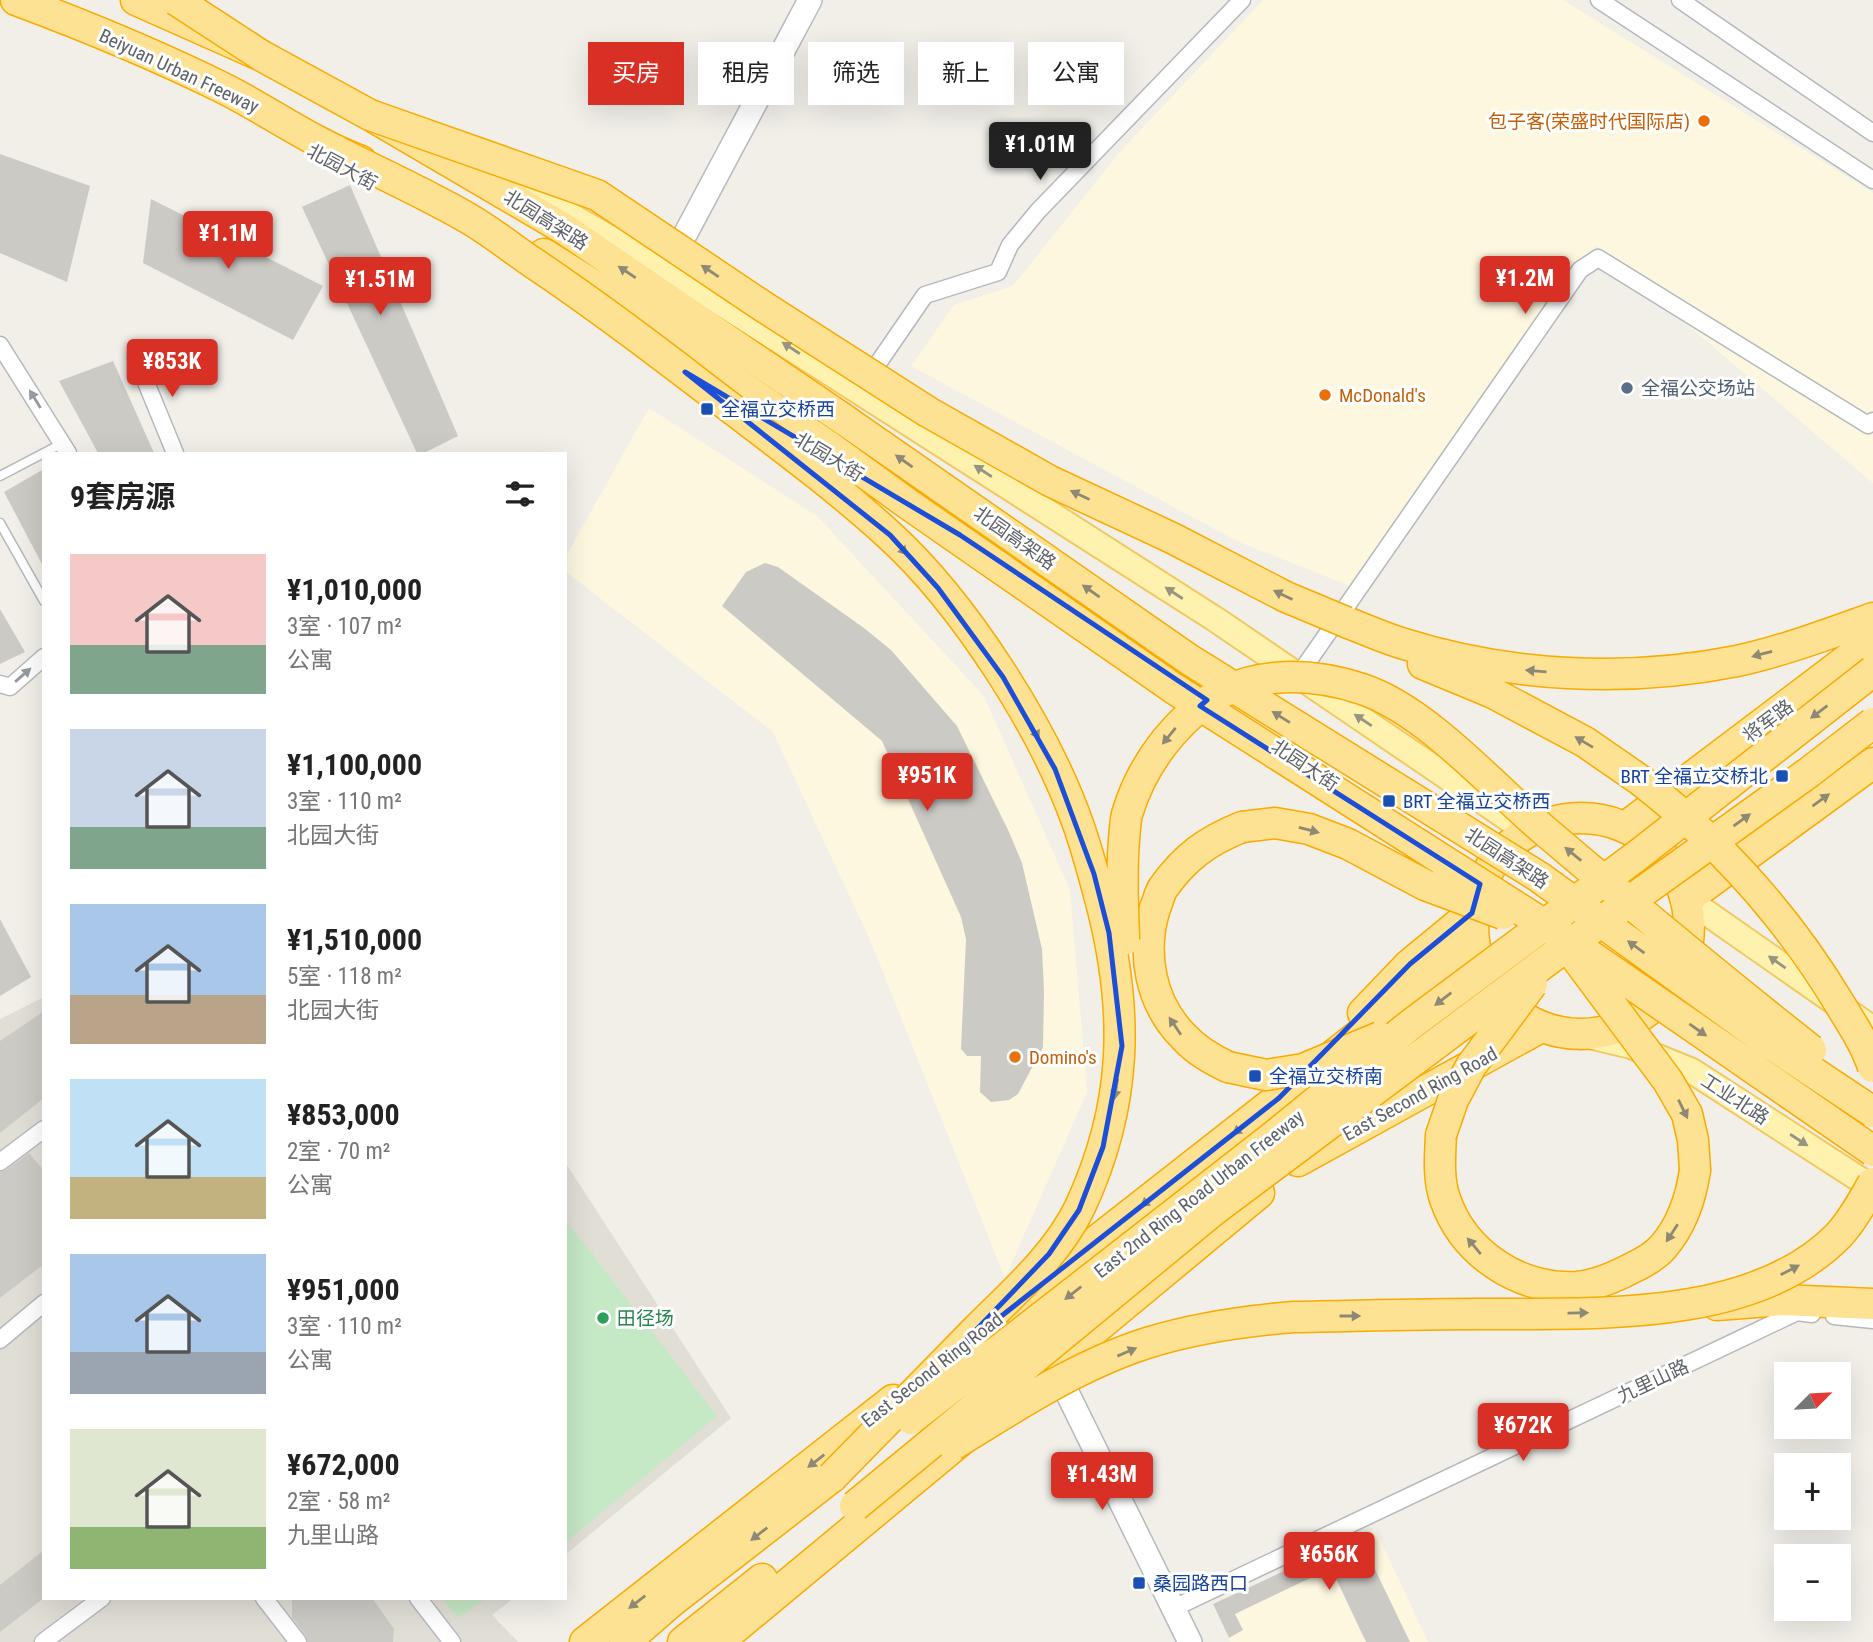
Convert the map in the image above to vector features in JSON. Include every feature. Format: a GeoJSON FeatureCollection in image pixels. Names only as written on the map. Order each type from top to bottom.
{"type":"FeatureCollection","features":[{"type":"Feature","properties":{"kind":"highway"},"geometry":{"type":"LineString","coordinates":[[1,0],[71,20]]}},
{"type":"Feature","properties":{"kind":"highway","name":"Beiyuan Urban Freeway"},"geometry":{"type":"LineString","coordinates":[[16,0],[71,20],[223,88],[338,152]]}},
{"type":"Feature","properties":{"kind":"highway","name":"北园高架路"},"geometry":{"type":"LineString","coordinates":[[136,0],[262,55],[566,230],[1190,660],[1539,877],[1765,1040],[1873,1112]]}},
{"type":"Feature","properties":{"kind":"highway"},"geometry":{"type":"LineString","coordinates":[[176,0],[262,55]]}},
{"type":"Feature","properties":{"kind":"highway"},"geometry":{"type":"LineString","coordinates":[[370,115],[597,195],[752,300],[928,412],[1050,481],[1172,538],[1286,597],[1401,643],[1518,669],[1579,674],[1645,674],[1736,661],[1807,642],[1873,618]]}},
{"type":"Feature","properties":{"kind":"highway"},"geometry":{"type":"LineString","coordinates":[[338,152],[467,217],[653,348],[786,450],[890,535],[938,588],[971,629],[1003,677],[1055,769],[1078,824],[1109,933],[1122,1046]]}},
{"type":"Feature","properties":{"kind":"highway","name":"北园高架路"},"geometry":{"type":"LineString","coordinates":[[338,152],[450,193],[656,327],[1173,688],[1555,946],[1873,1151]]}},
{"type":"Feature","properties":{"kind":"highway"},"geometry":{"type":"LineString","coordinates":[[1346,622],[1395,653],[1493,693],[1585,742],[1657,793],[1736,866],[1782,920],[1827,982],[1867,1049],[1873,1067]]}},
{"type":"Feature","properties":{"kind":"highway","name":"将军路"},"geometry":{"type":"LineString","coordinates":[[1627,827],[1873,640]]}},
{"type":"Feature","properties":{"kind":"highway","name":"East 2nd Ring Road Urban Freeway"},"geometry":{"type":"LineString","coordinates":[[625,1642],[671,1602],[1186,1205],[1409,1025],[1638,855],[1873,671]]}},
{"type":"Feature","properties":{"kind":"highway"},"geometry":{"type":"LineString","coordinates":[[832,1477],[1049,1254],[1079,1210],[1103,1147],[1116,1093],[1122,1046],[1122,863],[1126,815],[1147,767],[1170,733],[1209,697],[1240,683],[1274,677],[1315,678],[1362,689],[1392,702],[1431,729],[1544,830],[1797,1039],[1873,1098]]}},
{"type":"Feature","properties":{"kind":"highway","name":"East 2nd Ring Road Urban Freeway"},"geometry":{"type":"LineString","coordinates":[[683,1642],[855,1506],[1214,1210],[1555,946],[1808,773],[1873,723]]}},
{"type":"Feature","properties":{"kind":"highway"},"geometry":{"type":"LineString","coordinates":[[1687,899],[1873,762]]}},
{"type":"Feature","properties":{"kind":"highway"},"geometry":{"type":"LineString","coordinates":[[1594,817],[1627,827],[1654,844],[1675,869],[1687,899],[1690,938],[1678,976],[1654,1007],[1621,1028],[1586,1035],[1541,1027],[1506,1004],[1485,977],[1474,945],[1472,913],[1481,882],[1525,830],[1559,818],[1594,817]]}},
{"type":"Feature","properties":{"kind":"highway"},"geometry":{"type":"LineString","coordinates":[[1409,1025],[1303,1069],[1266,1075],[1228,1067],[1203,1055],[1182,1036],[1162,1007],[1151,976],[1147,947],[1151,921],[1161,891],[1181,866],[1210,840],[1241,827],[1275,823],[1309,829],[1348,844],[1425,885],[1555,946],[1668,1081],[1688,1114],[1694,1160],[1691,1195],[1682,1219],[1663,1247],[1643,1263],[1612,1279],[1577,1287],[1515,1276],[1482,1256],[1460,1230],[1445,1198],[1440,1166],[1441,1135],[1453,1100],[1471,1066],[1555,946]]}},
{"type":"Feature","properties":{"kind":"highway","name":"East Second Ring Road"},"geometry":{"type":"LineString","coordinates":[[1279,1098],[1410,964],[1472,913]]}},
{"type":"Feature","properties":{"kind":"highway","name":"East Second Ring Road"},"geometry":{"type":"LineString","coordinates":[[585,1642],[1474,945]]}},
{"type":"Feature","properties":{"kind":"highway","name":"East Second Ring Road"},"geometry":{"type":"LineString","coordinates":[[718,1642],[1298,1161],[1420,1066],[1506,1004]]}},
{"type":"Feature","properties":{"kind":"highway","name":"East Second Ring Road"},"geometry":{"type":"LineString","coordinates":[[1298,1161],[1541,1027]]}},
{"type":"Feature","properties":{"kind":"highway"},"geometry":{"type":"LineString","coordinates":[[1630,1312],[1722,1297],[1762,1284],[1804,1263],[1839,1235],[1873,1185]]}},
{"type":"Feature","properties":{"kind":"highway"},"geometry":{"type":"LineString","coordinates":[[855,1506],[1012,1408],[1089,1368],[1146,1344],[1198,1330],[1246,1321],[1294,1317],[1630,1312],[1782,1300],[1873,1304]]}},
{"type":"Feature","properties":{"kind":"main road"},"geometry":{"type":"LineString","coordinates":[[146,0],[299,69],[515,182],[666,270],[1180,597],[1525,830]]}},
{"type":"Feature","properties":{"kind":"main road","name":"北园大街"},"geometry":{"type":"LineString","coordinates":[[0,6],[212,92],[338,167],[459,228],[622,335],[960,535],[1481,882]]}},
{"type":"Feature","properties":{"kind":"main road"},"geometry":{"type":"LineString","coordinates":[[1687,899],[1873,1029]]}},
{"type":"Feature","properties":{"kind":"main road","name":"工业北路"},"geometry":{"type":"LineString","coordinates":[[1586,1035],[1631,1046],[1692,1071],[1873,1185]]}},
{"type":"Feature","properties":{"kind":"street"},"geometry":{"type":"LineString","coordinates":[[666,270],[810,0]]}},
{"type":"Feature","properties":{"kind":"street"},"geometry":{"type":"LineString","coordinates":[[870,375],[925,295],[998,272],[1010,245],[1038,211],[1242,0]]}},
{"type":"Feature","properties":{"kind":"street"},"geometry":{"type":"LineString","coordinates":[[1599,0],[1873,180]]}},
{"type":"Feature","properties":{"kind":"street"},"geometry":{"type":"LineString","coordinates":[[1680,0],[1873,133]]}},
{"type":"Feature","properties":{"kind":"street"},"geometry":{"type":"LineString","coordinates":[[1298,676],[1580,270],[1598,258],[1871,427]]}},
{"type":"Feature","properties":{"kind":"street"},"geometry":{"type":"LineString","coordinates":[[0,345],[65,448]]}},
{"type":"Feature","properties":{"kind":"street"},"geometry":{"type":"LineString","coordinates":[[136,358],[176,452]]}},
{"type":"Feature","properties":{"kind":"street"},"geometry":{"type":"LineString","coordinates":[[0,684],[10,687],[42,659]]}},
{"type":"Feature","properties":{"kind":"street"},"geometry":{"type":"LineString","coordinates":[[0,1162],[42,1130]]}},
{"type":"Feature","properties":{"kind":"street"},"geometry":{"type":"LineString","coordinates":[[0,1340],[42,1305]]}},
{"type":"Feature","properties":{"kind":"street","name":"九里山路"},"geometry":{"type":"LineString","coordinates":[[1174,1608],[1797,1312],[1873,1320]]}},
{"type":"Feature","properties":{"kind":"street"},"geometry":{"type":"LineString","coordinates":[[1053,1363],[1190,1642]]}},
{"type":"Feature","properties":{"kind":"street"},"geometry":{"type":"LineString","coordinates":[[44,1642],[99,1600]]}},
{"type":"Feature","properties":{"kind":"street"},"geometry":{"type":"LineString","coordinates":[[266,1600],[298,1642]]}},
{"type":"Feature","properties":{"kind":"street"},"geometry":{"type":"LineString","coordinates":[[420,1600],[452,1642]]}},
{"type":"Feature","properties":{"kind":"lane"},"geometry":{"type":"LineString","coordinates":[[0,476],[42,458]]}},
{"type":"Feature","properties":{"kind":"lane"},"geometry":{"type":"LineString","coordinates":[[0,523],[42,597]]}},
{"type":"Feature","properties":{"kind":"highlighted area"},"geometry":{"type":"Polygon","coordinates":[[[685,372],[960,535],[1207,700],[1200,706],[1480,884],[1472,913],[1410,964],[1279,1098],[953,1354],[1049,1254],[1079,1210],[1103,1147],[1122,1046],[1109,933],[1094,874],[1055,769],[1003,677],[938,588],[890,535],[685,372]]]}},
{"type":"Feature","properties":{"kind":"shaded area"},"geometry":{"type":"Polygon","coordinates":[[[1263,0],[1563,0],[1873,193],[1873,483],[1595,246],[1355,588],[1239,542],[911,366],[954,305],[1013,286],[1118,154],[1263,0]]]}},
{"type":"Feature","properties":{"kind":"shaded area"},"geometry":{"type":"Polygon","coordinates":[[[649,408],[817,516],[984,696],[1070,890],[1087,1092],[1005,1278],[871,942],[773,732],[567,573],[567,554],[649,408]]]}},
{"type":"Feature","properties":{"kind":"shaded area"},"geometry":{"type":"Polygon","coordinates":[[[42,998],[42,1600],[511,1600],[492,1615],[518,1642],[0,1642],[0,1019],[42,998]]]}},
{"type":"Feature","properties":{"kind":"shaded area","name":"田径场"},"geometry":{"type":"Polygon","coordinates":[[[567,1165],[731,1418],[567,1553],[567,1165]]]}},
{"type":"Feature","properties":{"kind":"shaded area"},"geometry":{"type":"Polygon","coordinates":[[[1375,1529],[1428,1642],[1230,1642],[1213,1604],[1375,1529]]]}},
{"type":"Feature","properties":{"kind":"green space","name":"田径场"},"geometry":{"type":"Polygon","coordinates":[[[567,1222],[717,1416],[567,1541],[567,1222]]]}},
{"type":"Feature","properties":{"kind":"green space"},"geometry":{"type":"Polygon","coordinates":[[[444,1600],[484,1600],[458,1618],[444,1600]]]}},
{"type":"Feature","properties":{"kind":"building"},"geometry":{"type":"Polygon","coordinates":[[[0,154],[90,186],[67,282],[0,253],[0,154]]]}},
{"type":"Feature","properties":{"kind":"building"},"geometry":{"type":"Polygon","coordinates":[[[350,185],[458,436],[426,452],[417,452],[302,207],[350,185]]]}},
{"type":"Feature","properties":{"kind":"building"},"geometry":{"type":"Polygon","coordinates":[[[151,199],[323,286],[293,340],[143,263],[151,199]]]}},
{"type":"Feature","properties":{"kind":"building"},"geometry":{"type":"Polygon","coordinates":[[[113,361],[154,452],[97,452],[59,381],[113,361]]]}},
{"type":"Feature","properties":{"kind":"building"},"geometry":{"type":"Polygon","coordinates":[[[42,470],[42,564],[4,492],[42,470]]]}},
{"type":"Feature","properties":{"kind":"building"},"geometry":{"type":"Polygon","coordinates":[[[765,563],[778,567],[891,650],[957,726],[1009,832],[1022,863],[1042,949],[1044,991],[1043,1047],[1018,1094],[1009,1100],[991,1102],[980,1092],[981,1056],[967,1056],[961,1049],[966,939],[961,917],[882,741],[722,606],[746,572],[765,563]]]}},
{"type":"Feature","properties":{"kind":"building"},"geometry":{"type":"Polygon","coordinates":[[[0,609],[25,652],[0,664],[0,609]]]}},
{"type":"Feature","properties":{"kind":"building"},"geometry":{"type":"Polygon","coordinates":[[[0,919],[31,977],[0,996],[0,919]]]}},
{"type":"Feature","properties":{"kind":"building"},"geometry":{"type":"Polygon","coordinates":[[[42,1012],[42,1100],[0,1133],[0,1041],[42,1012]]]}},
{"type":"Feature","properties":{"kind":"building"},"geometry":{"type":"Polygon","coordinates":[[[29,1153],[42,1169],[42,1266],[0,1298],[0,1172],[29,1153]]]}},
{"type":"Feature","properties":{"kind":"building"},"geometry":{"type":"Polygon","coordinates":[[[1362,1535],[1369,1550],[1366,1551],[1410,1642],[1366,1642],[1331,1568],[1235,1614],[1243,1630],[1229,1638],[1213,1604],[1362,1535]]]}},
{"type":"Feature","properties":{"kind":"building"},"geometry":{"type":"Polygon","coordinates":[[[42,1552],[42,1600],[0,1632],[0,1585],[42,1552]]]}},
{"type":"Feature","properties":{"kind":"building"},"geometry":{"type":"Polygon","coordinates":[[[292,1600],[373,1600],[394,1629],[393,1642],[308,1642],[292,1617],[292,1600]]]}},
{"type":"Feature","properties":{"kind":"place","name":"包子客(荣盛时代国际店)"},"geometry":{"type":"Point","coordinates":[1704,121]}},
{"type":"Feature","properties":{"kind":"place","name":"全福公交场站"},"geometry":{"type":"Point","coordinates":[1627,388]}},
{"type":"Feature","properties":{"kind":"place","name":"McDonald's"},"geometry":{"type":"Point","coordinates":[1325,395]}},
{"type":"Feature","properties":{"kind":"place","name":"全福立交桥西"},"geometry":{"type":"Point","coordinates":[707,409]}},
{"type":"Feature","properties":{"kind":"place","name":"BRT 全福立交桥北"},"geometry":{"type":"Point","coordinates":[1782,776]}},
{"type":"Feature","properties":{"kind":"place","name":"BRT 全福立交桥西"},"geometry":{"type":"Point","coordinates":[1389,801]}},
{"type":"Feature","properties":{"kind":"place","name":"Domino's"},"geometry":{"type":"Point","coordinates":[1015,1057]}},
{"type":"Feature","properties":{"kind":"place","name":"全福立交桥南"},"geometry":{"type":"Point","coordinates":[1255,1076]}},
{"type":"Feature","properties":{"kind":"place","name":"田径场"},"geometry":{"type":"Point","coordinates":[603,1318]}},
{"type":"Feature","properties":{"kind":"place","name":"桑园路西口"},"geometry":{"type":"Point","coordinates":[1139,1583]}}]}
